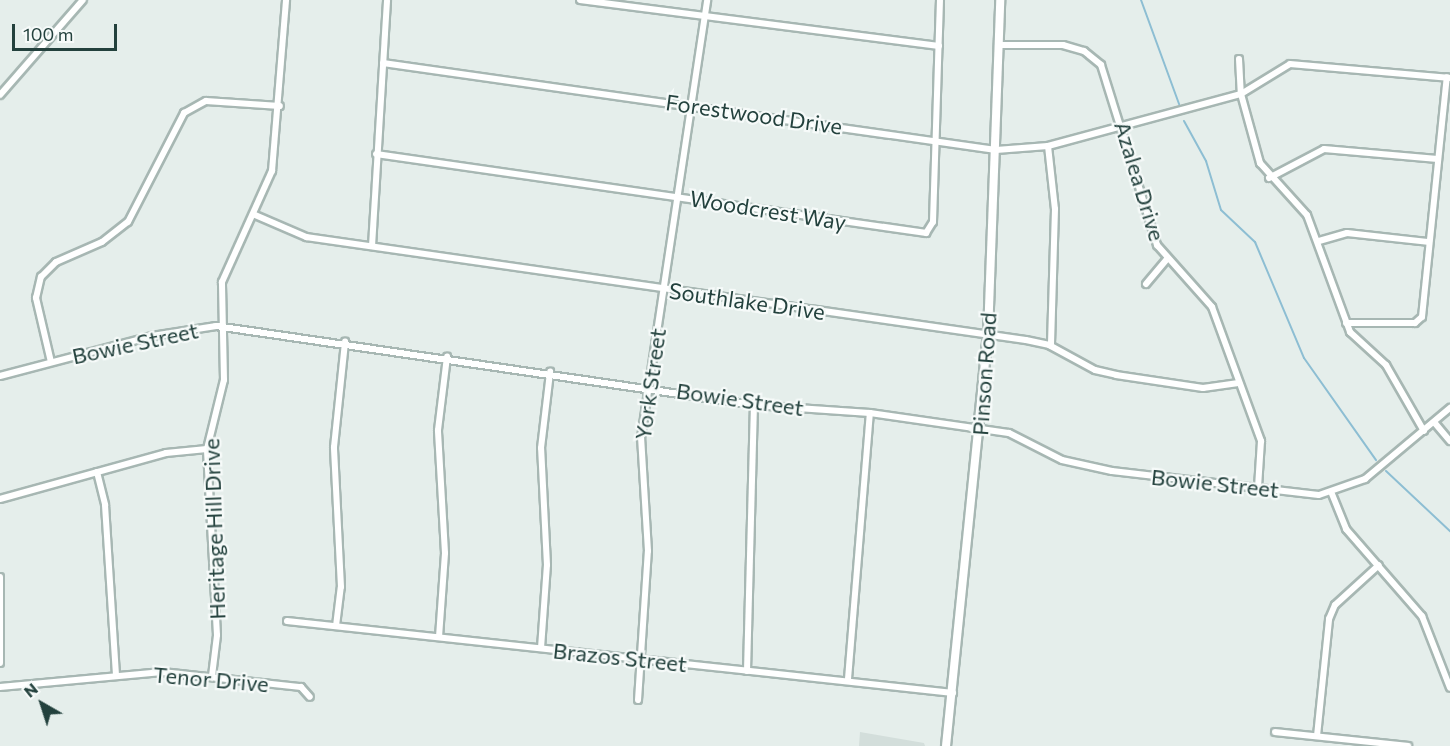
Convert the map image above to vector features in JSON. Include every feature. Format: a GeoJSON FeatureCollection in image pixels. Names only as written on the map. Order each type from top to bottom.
{"type":"FeatureCollection","features":[{"type":"Feature","properties":{"kind":"main road","name":"Pinson Road"},"geometry":{"type":"LineString","coordinates":[[946,746],[988,335],[1000,0]]}},
{"type":"Feature","properties":{"kind":"street"},"geometry":{"type":"LineString","coordinates":[[0,95],[83,0]]}},
{"type":"Feature","properties":{"kind":"street","name":"Heritage Hill Drive"},"geometry":{"type":"LineString","coordinates":[[212,676],[217,635],[207,449],[224,380],[220,327],[226,262],[255,215],[272,171],[280,106],[286,0]]}},
{"type":"Feature","properties":{"kind":"street"},"geometry":{"type":"LineString","coordinates":[[372,246],[379,202],[376,154],[387,0]]}},
{"type":"Feature","properties":{"kind":"street"},"geometry":{"type":"LineString","coordinates":[[579,0],[939,46]]}},
{"type":"Feature","properties":{"kind":"street","name":"York Street"},"geometry":{"type":"LineString","coordinates":[[638,699],[648,551],[640,454],[706,0]]}},
{"type":"Feature","properties":{"kind":"street","name":"Woodcrest Way"},"geometry":{"type":"LineString","coordinates":[[376,154],[926,233],[933,222],[940,0]]}},
{"type":"Feature","properties":{"kind":"street","name":"Azalea Drive"},"geometry":{"type":"LineString","coordinates":[[1000,45],[1063,45],[1084,51],[1106,74],[1124,127],[1151,230],[1168,258],[1206,296],[1236,383],[1260,441],[1258,487]]}},
{"type":"Feature","properties":{"kind":"street"},"geometry":{"type":"LineString","coordinates":[[1239,59],[1241,94],[1269,178],[1301,206],[1320,241],[1346,323],[1386,365],[1424,431]]}},
{"type":"Feature","properties":{"kind":"street","name":"Forestwood Drive"},"geometry":{"type":"LineString","coordinates":[[383,63],[996,150],[1048,146],[1241,94],[1277,69],[1298,63],[1448,77]]}},
{"type":"Feature","properties":{"kind":"street"},"geometry":{"type":"LineString","coordinates":[[1346,323],[1420,320],[1448,77]]}},
{"type":"Feature","properties":{"kind":"street"},"geometry":{"type":"LineString","coordinates":[[51,362],[36,298],[41,277],[56,262],[102,242],[128,222],[184,113],[206,101],[280,106]]}},
{"type":"Feature","properties":{"kind":"street"},"geometry":{"type":"LineString","coordinates":[[1048,146],[1055,209],[1051,346]]}},
{"type":"Feature","properties":{"kind":"street"},"geometry":{"type":"LineString","coordinates":[[1269,178],[1324,149],[1438,159]]}},
{"type":"Feature","properties":{"kind":"street","name":"Southlake Drive"},"geometry":{"type":"LineString","coordinates":[[255,215],[289,234],[988,335],[1051,346],[1095,370],[1116,375],[1203,387],[1236,383]]}},
{"type":"Feature","properties":{"kind":"street"},"geometry":{"type":"LineString","coordinates":[[1320,241],[1347,233],[1428,242]]}},
{"type":"Feature","properties":{"kind":"street"},"geometry":{"type":"LineString","coordinates":[[1146,284],[1168,258]]}},
{"type":"Feature","properties":{"kind":"street","name":"Bowie Street"},"geometry":{"type":"LineString","coordinates":[[0,376],[152,336],[220,327],[345,342],[650,386],[754,405],[870,413],[1009,433],[1046,454],[1101,469],[1332,494],[1365,479],[1450,408]]}},
{"type":"Feature","properties":{"kind":"street"},"geometry":{"type":"LineString","coordinates":[[336,626],[341,587],[334,447],[345,342]]}},
{"type":"Feature","properties":{"kind":"street"},"geometry":{"type":"LineString","coordinates":[[439,637],[445,553],[438,430],[447,357]]}},
{"type":"Feature","properties":{"kind":"street"},"geometry":{"type":"LineString","coordinates":[[541,648],[547,565],[542,448],[550,372]]}},
{"type":"Feature","properties":{"kind":"street"},"geometry":{"type":"LineString","coordinates":[[747,670],[754,405]]}},
{"type":"Feature","properties":{"kind":"street"},"geometry":{"type":"LineString","coordinates":[[848,679],[870,413]]}},
{"type":"Feature","properties":{"kind":"street"},"geometry":{"type":"LineString","coordinates":[[1434,422],[1450,441]]}},
{"type":"Feature","properties":{"kind":"street"},"geometry":{"type":"LineString","coordinates":[[0,499],[174,451],[207,449]]}},
{"type":"Feature","properties":{"kind":"street"},"geometry":{"type":"LineString","coordinates":[[97,472],[105,504],[116,676]]}},
{"type":"Feature","properties":{"kind":"street"},"geometry":{"type":"LineString","coordinates":[[1332,494],[1346,529],[1422,616],[1450,688]]}},
{"type":"Feature","properties":{"kind":"street"},"geometry":{"type":"LineString","coordinates":[[1317,736],[1329,619],[1335,605],[1378,566]]}},
{"type":"Feature","properties":{"kind":"street"},"geometry":{"type":"LineString","coordinates":[[0,577],[0,663]]}},
{"type":"Feature","properties":{"kind":"street","name":"Brazos Street"},"geometry":{"type":"LineString","coordinates":[[287,621],[848,679],[953,693]]}},
{"type":"Feature","properties":{"kind":"street","name":"Tenor Drive"},"geometry":{"type":"LineString","coordinates":[[0,687],[116,676],[212,676],[301,687],[310,697]]}},
{"type":"Feature","properties":{"kind":"street"},"geometry":{"type":"LineString","coordinates":[[1275,732],[1408,746]]}},
{"type":"Feature","properties":{"kind":"shaded area"},"geometry":{"type":"Polygon","coordinates":[[[860,732],[924,743],[925,746],[859,746],[860,732]]]}},
{"type":"Feature","properties":{"kind":"waterway"},"geometry":{"type":"LineString","coordinates":[[1141,0],[1179,104]]}},
{"type":"Feature","properties":{"kind":"waterway"},"geometry":{"type":"LineString","coordinates":[[1184,121],[1206,161],[1221,210],[1255,242],[1304,358],[1376,460]]}},
{"type":"Feature","properties":{"kind":"waterway"},"geometry":{"type":"LineString","coordinates":[[1386,471],[1450,531]]}}]}
